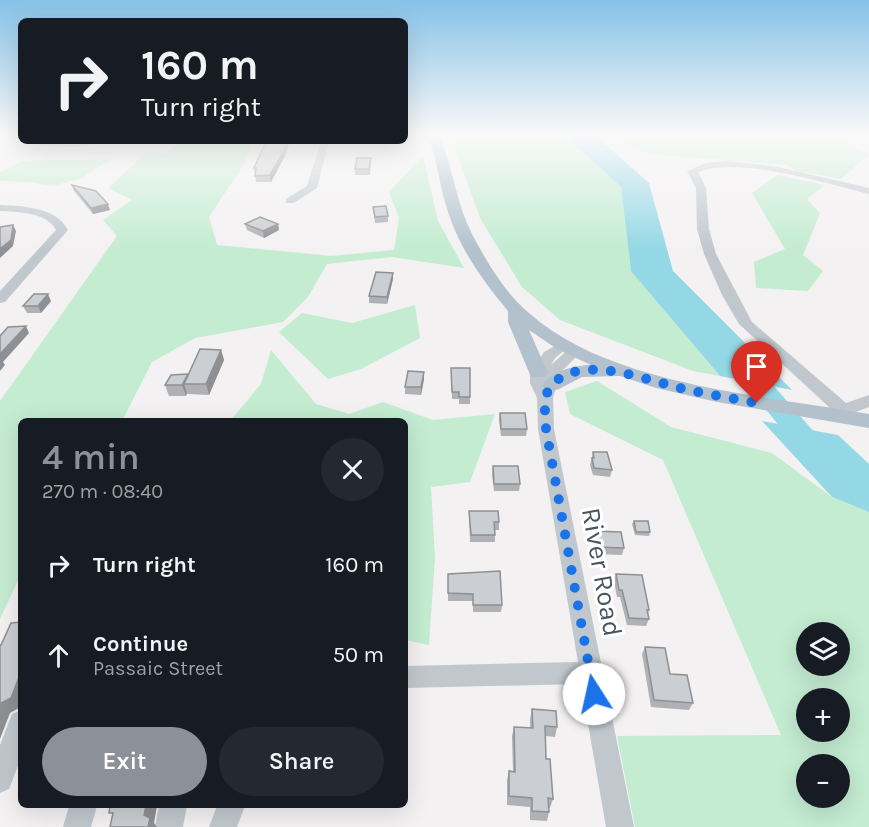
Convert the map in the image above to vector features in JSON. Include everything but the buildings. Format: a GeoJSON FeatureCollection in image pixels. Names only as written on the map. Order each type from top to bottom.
{"type":"FeatureCollection","features":[{"type":"Feature","properties":{"kind":"main road"},"geometry":{"type":"LineString","coordinates":[[445,173],[456,217],[501,295],[517,311],[570,347],[629,374]]}},
{"type":"Feature","properties":{"kind":"main road"},"geometry":{"type":"LineString","coordinates":[[517,311],[521,332],[545,385],[579,371],[593,370],[629,374],[737,399],[869,421]]}},
{"type":"Feature","properties":{"kind":"street"},"geometry":{"type":"LineString","coordinates":[[290,201],[312,188],[316,173]]}},
{"type":"Feature","properties":{"kind":"street"},"geometry":{"type":"LineString","coordinates":[[693,173],[700,188],[703,229],[710,254],[729,295],[746,324],[842,409]]}},
{"type":"Feature","properties":{"kind":"street"},"geometry":{"type":"LineString","coordinates":[[784,173],[869,191]]}},
{"type":"Feature","properties":{"kind":"street"},"geometry":{"type":"LineString","coordinates":[[0,208],[25,210],[52,218],[59,222],[62,230],[0,299]]}},
{"type":"Feature","properties":{"kind":"street"},"geometry":{"type":"LineString","coordinates":[[545,385],[549,355],[570,347]]}},
{"type":"Feature","properties":{"kind":"street","name":"River Road"},"geometry":{"type":"LineString","coordinates":[[545,385],[546,429],[620,827]]}},
{"type":"Feature","properties":{"kind":"street"},"geometry":{"type":"LineString","coordinates":[[815,413],[842,409],[869,400]]}},
{"type":"Feature","properties":{"kind":"street"},"geometry":{"type":"LineString","coordinates":[[408,677],[591,673]]}},
{"type":"Feature","properties":{"kind":"street"},"geometry":{"type":"LineString","coordinates":[[0,780],[18,731]]}},
{"type":"Feature","properties":{"kind":"street"},"geometry":{"type":"LineString","coordinates":[[77,827],[82,808]]}},
{"type":"Feature","properties":{"kind":"street"},"geometry":{"type":"LineString","coordinates":[[169,827],[173,808]]}},
{"type":"Feature","properties":{"kind":"street"},"geometry":{"type":"LineString","coordinates":[[223,827],[230,808]]}},
{"type":"Feature","properties":{"kind":"green space"},"geometry":{"type":"Polygon","coordinates":[[[0,173],[90,173],[82,178],[53,186],[0,181],[0,173]]]}},
{"type":"Feature","properties":{"kind":"green space"},"geometry":{"type":"Polygon","coordinates":[[[125,173],[238,173],[209,217],[217,245],[331,256],[394,250],[399,218],[389,192],[407,173],[427,173],[438,221],[464,268],[392,257],[327,264],[308,297],[283,322],[195,338],[152,362],[124,418],[18,418],[18,580],[0,619],[0,401],[117,236],[103,220],[132,200],[108,188],[125,173]]]}},
{"type":"Feature","properties":{"kind":"green space"},"geometry":{"type":"Polygon","coordinates":[[[464,173],[606,173],[621,187],[631,271],[720,376],[693,371],[560,320],[522,287],[480,218],[464,173]]]}},
{"type":"Feature","properties":{"kind":"green space"},"geometry":{"type":"Polygon","coordinates":[[[806,173],[848,173],[841,179],[806,173]]]}},
{"type":"Feature","properties":{"kind":"green space"},"geometry":{"type":"Polygon","coordinates":[[[778,175],[825,185],[807,199],[820,213],[803,255],[823,271],[808,291],[756,288],[754,262],[785,249],[752,193],[778,175]]]}},
{"type":"Feature","properties":{"kind":"green space"},"geometry":{"type":"Polygon","coordinates":[[[415,305],[420,338],[361,369],[328,379],[279,332],[302,313],[352,323],[415,305]]]}},
{"type":"Feature","properties":{"kind":"green space"},"geometry":{"type":"Polygon","coordinates":[[[271,350],[316,404],[349,414],[383,402],[433,420],[495,414],[470,482],[431,487],[435,558],[429,645],[408,641],[408,418],[233,418],[261,384],[271,350]]]}},
{"type":"Feature","properties":{"kind":"green space"},"geometry":{"type":"Polygon","coordinates":[[[597,381],[671,427],[772,453],[832,497],[869,512],[869,827],[635,827],[617,736],[781,735],[663,460],[570,414],[565,392],[597,381]]]}},
{"type":"Feature","properties":{"kind":"water"},"geometry":{"type":"Polygon","coordinates":[[[605,173],[637,173],[649,183],[673,271],[792,390],[720,376],[631,271],[621,187],[605,173]]]}},
{"type":"Feature","properties":{"kind":"water"},"geometry":{"type":"Polygon","coordinates":[[[762,421],[838,435],[869,464],[869,512],[832,497],[762,421]]]}},
{"type":"Feature","properties":{"kind":"waterway"},"geometry":{"type":"LineString","coordinates":[[736,357],[819,456],[869,482]]}},
{"type":"Feature","properties":{"kind":"route"},"geometry":{"type":"LineString","coordinates":[[594,694],[546,429],[545,398],[552,385],[579,371],[593,370],[629,374],[757,403]]}}]}
